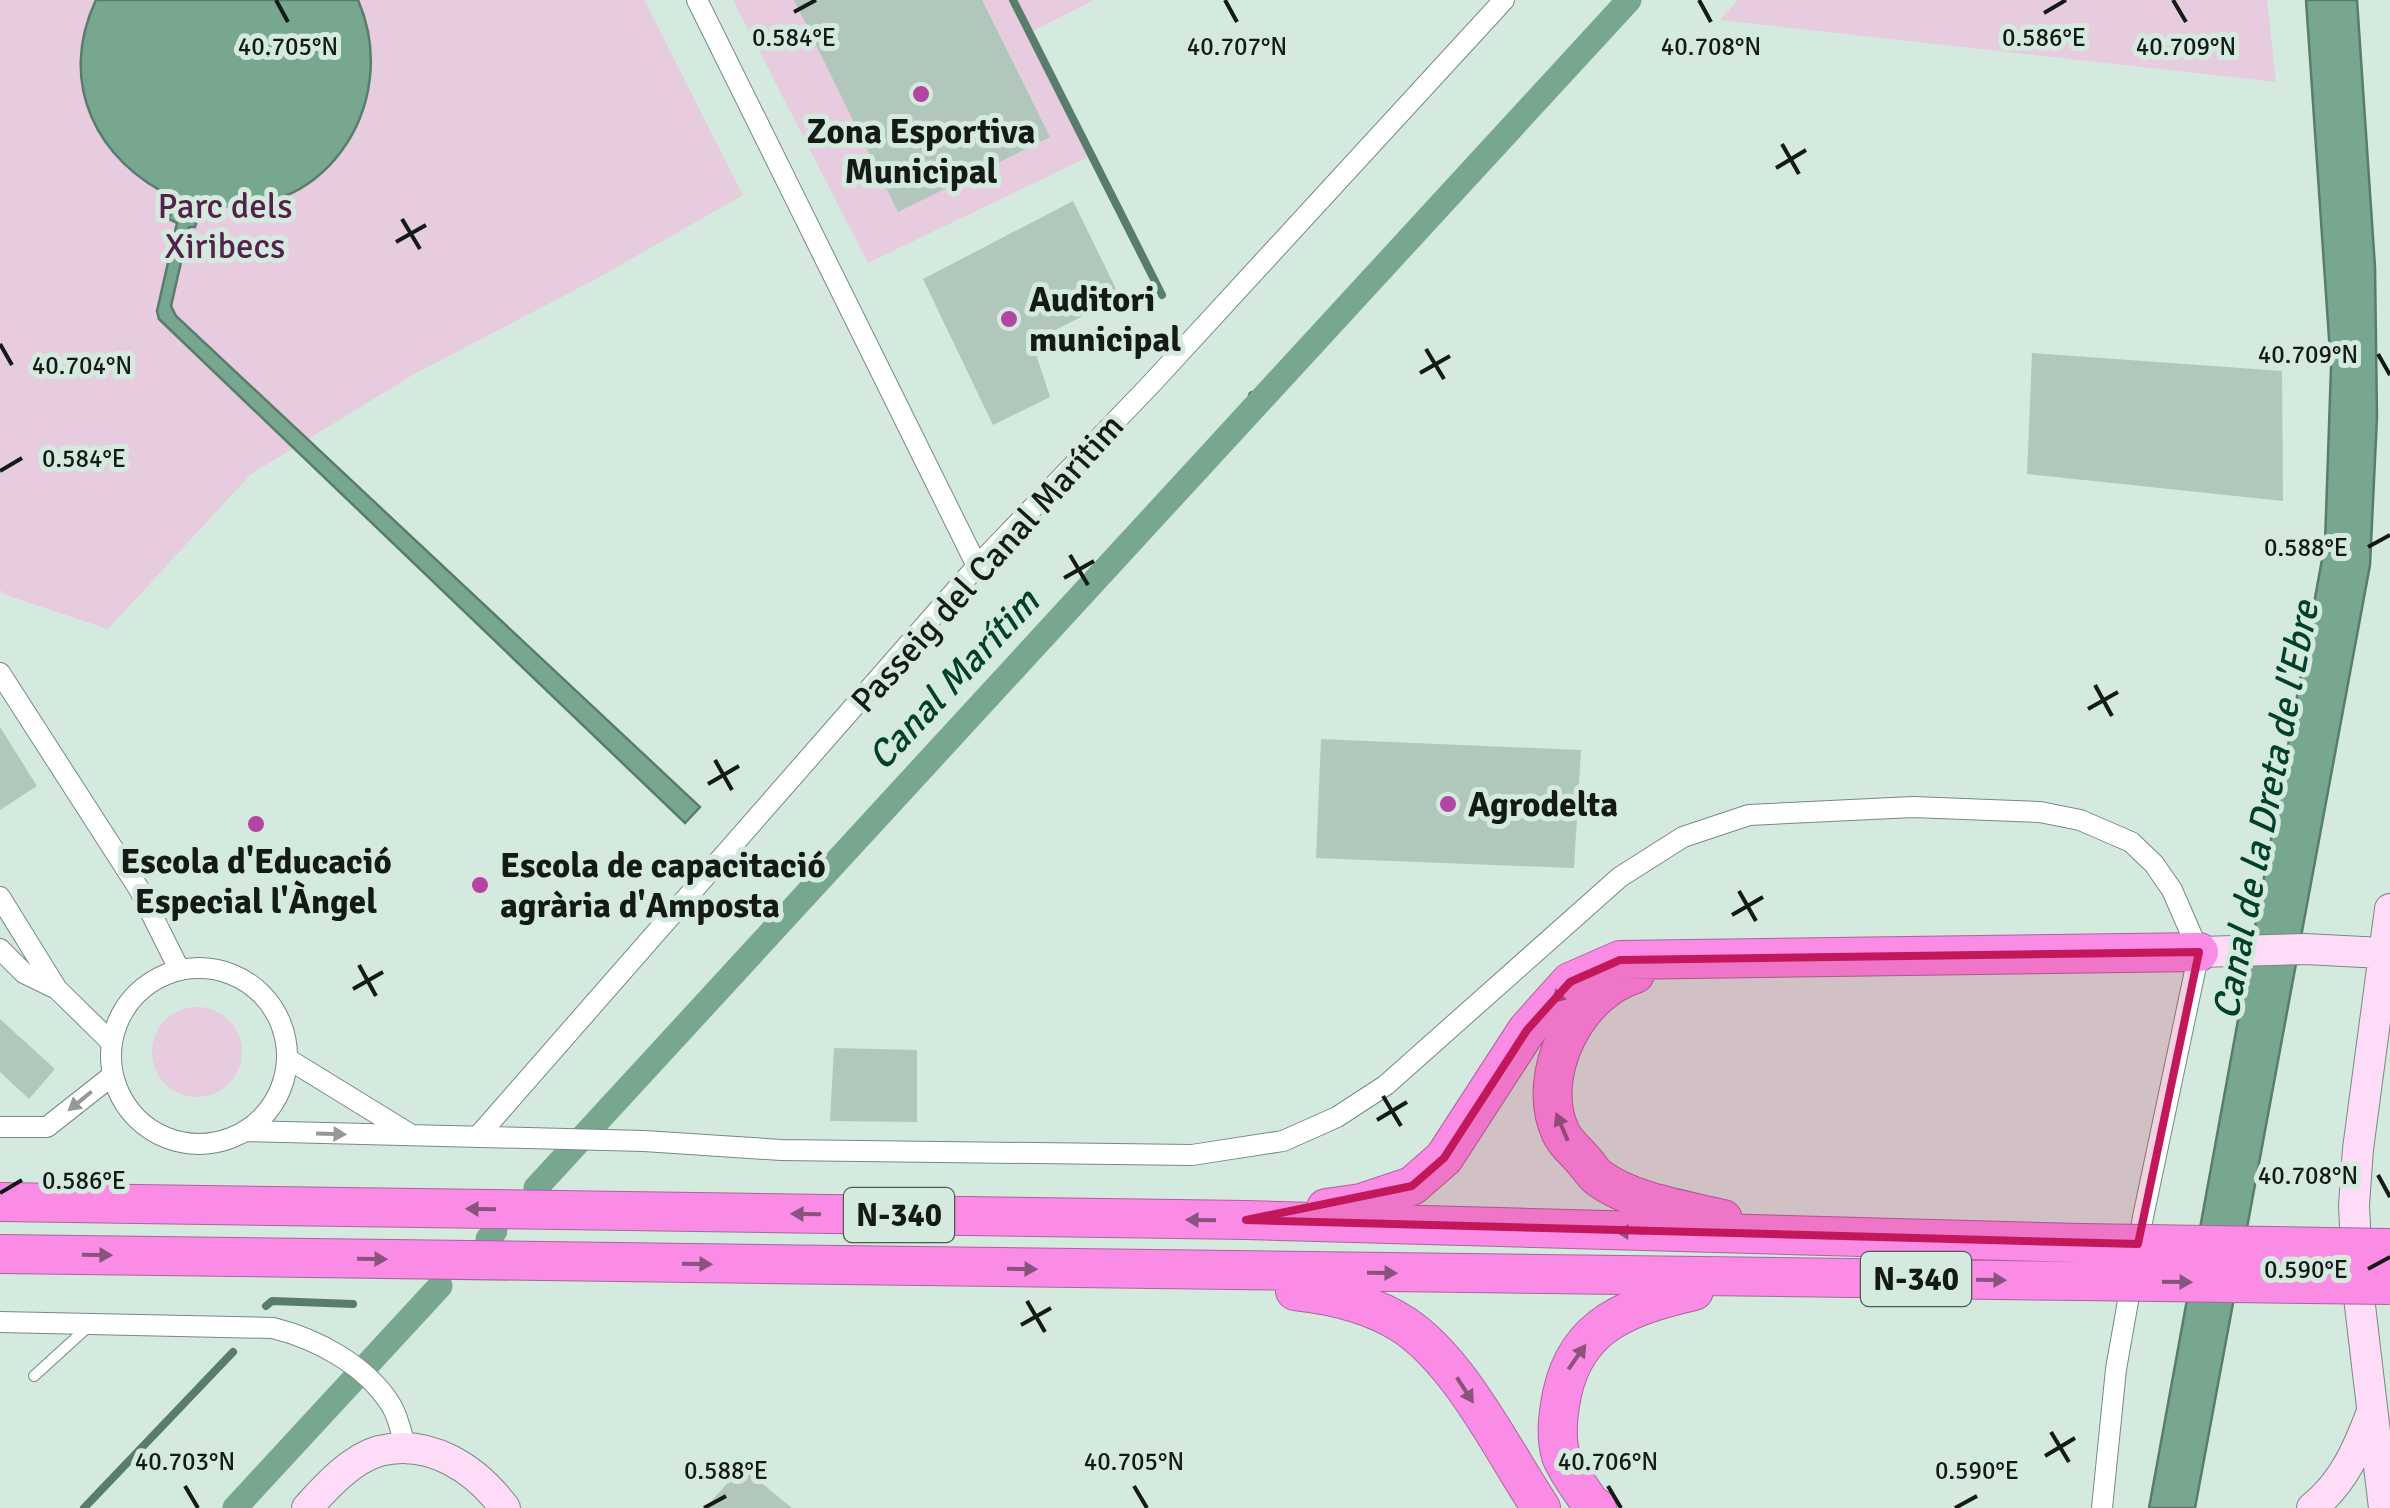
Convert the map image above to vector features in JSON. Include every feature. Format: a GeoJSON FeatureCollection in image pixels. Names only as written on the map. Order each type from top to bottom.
{"type":"FeatureCollection","features":[{"type":"Feature","properties":{"kind":"highway"},"geometry":{"type":"LineString","coordinates":[[1246,1220],[1361,1203],[1412,1186],[1444,1158],[1527,1030],[1570,982],[1620,960],[2215,951]]}},
{"type":"Feature","properties":{"kind":"highway"},"geometry":{"type":"LineString","coordinates":[[1686,960],[1625,978],[1589,1004],[1562,1044],[1552,1090],[1560,1132],[1598,1178],[1651,1202],[1798,1237]]}},
{"type":"Feature","properties":{"kind":"highway","name":"N-340"},"geometry":{"type":"LineString","coordinates":[[0,1202],[1246,1220],[1798,1237],[2390,1248]]}},
{"type":"Feature","properties":{"kind":"highway","name":"N-340"},"geometry":{"type":"LineString","coordinates":[[0,1254],[2390,1286]]}},
{"type":"Feature","properties":{"kind":"highway"},"geometry":{"type":"LineString","coordinates":[[1124,1270],[1336,1296],[1403,1324],[1447,1363],[1542,1508]]}},
{"type":"Feature","properties":{"kind":"highway"},"geometry":{"type":"LineString","coordinates":[[1597,1508],[1562,1457],[1556,1420],[1568,1368],[1598,1329],[1640,1304],[1753,1277]]}},
{"type":"Feature","properties":{"kind":"street"},"geometry":{"type":"LineString","coordinates":[[697,0],[977,566]]}},
{"type":"Feature","properties":{"kind":"street","name":"Passeig del Canal Marítim"},"geometry":{"type":"LineString","coordinates":[[479,1135],[977,566],[1153,382],[1504,0]]}},
{"type":"Feature","properties":{"kind":"street"},"geometry":{"type":"LineString","coordinates":[[0,673],[138,889],[179,970]]}},
{"type":"Feature","properties":{"kind":"street"},"geometry":{"type":"LineString","coordinates":[[247,1131],[268,1112],[282,1087],[288,1059],[284,1032],[273,1008],[256,988],[219,970],[179,970],[154,980],[134,996],[119,1018],[112,1043],[113,1075],[136,1118],[177,1142],[213,1143],[247,1131],[479,1135],[781,1150],[1192,1155],[1283,1141],[1337,1117],[1386,1085],[1620,878],[1683,837],[1749,815],[1914,807],[1997,808],[2080,820],[2131,842],[2154,864],[2215,951]]}},
{"type":"Feature","properties":{"kind":"street"},"geometry":{"type":"LineString","coordinates":[[0,898],[58,988],[112,1043]]}},
{"type":"Feature","properties":{"kind":"street"},"geometry":{"type":"LineString","coordinates":[[2384,1508],[2358,1290],[2354,1204],[2390,908]]}},
{"type":"Feature","properties":{"kind":"street"},"geometry":{"type":"LineString","coordinates":[[2215,951],[2305,949],[2382,953]]}},
{"type":"Feature","properties":{"kind":"street"},"geometry":{"type":"LineString","coordinates":[[0,950],[24,973],[58,988]]}},
{"type":"Feature","properties":{"kind":"street"},"geometry":{"type":"LineString","coordinates":[[2102,1508],[2116,1369],[2143,1216],[2215,951]]}},
{"type":"Feature","properties":{"kind":"street"},"geometry":{"type":"LineString","coordinates":[[288,1059],[414,1136]]}},
{"type":"Feature","properties":{"kind":"street"},"geometry":{"type":"LineString","coordinates":[[0,1127],[47,1127],[113,1075]]}},
{"type":"Feature","properties":{"kind":"street"},"geometry":{"type":"LineString","coordinates":[[0,1322],[273,1328],[304,1336],[370,1380],[394,1409],[406,1450]]}},
{"type":"Feature","properties":{"kind":"street"},"geometry":{"type":"LineString","coordinates":[[2312,1508],[2329,1494],[2354,1458],[2372,1412]]}},
{"type":"Feature","properties":{"kind":"street"},"geometry":{"type":"LineString","coordinates":[[307,1508],[359,1461],[378,1452],[406,1450],[429,1451],[452,1459],[471,1472],[505,1508]]}},
{"type":"Feature","properties":{"kind":"lane"},"geometry":{"type":"LineString","coordinates":[[34,1376],[92,1324]]}},
{"type":"Feature","properties":{"kind":"highlighted area"},"geometry":{"type":"Polygon","coordinates":[[[2199,952],[2138,1244],[1246,1220],[1412,1186],[1444,1158],[1527,1030],[1570,982],[1620,960],[2199,952]]]}},
{"type":"Feature","properties":{"kind":"green space","name":"Parc dels Xiribecs"},"geometry":{"type":"Polygon","coordinates":[[[0,0],[644,0],[743,195],[596,279],[416,373],[251,474],[108,629],[3,594],[0,589],[0,0]]]}},
{"type":"Feature","properties":{"kind":"green space","name":"Zona Esportiva Municipal"},"geometry":{"type":"Polygon","coordinates":[[[733,0],[1094,0],[1029,33],[1092,155],[868,263],[733,0]]]}},
{"type":"Feature","properties":{"kind":"green space"},"geometry":{"type":"Polygon","coordinates":[[[1738,0],[2267,0],[2276,82],[1720,20],[1738,0]]]}},
{"type":"Feature","properties":{"kind":"green space"},"geometry":{"type":"Polygon","coordinates":[[[197,1007],[214,1010],[229,1020],[239,1035],[239,1069],[229,1084],[214,1094],[197,1097],[180,1094],[165,1084],[155,1069],[152,1052],[155,1035],[165,1020],[180,1010],[197,1007]]]}},
{"type":"Feature","properties":{"kind":"shaded area"},"geometry":{"type":"Polygon","coordinates":[[[96,0],[358,0],[369,40],[370,80],[360,118],[342,151],[315,178],[283,197],[244,206],[202,203],[195,227],[189,227],[171,306],[176,316],[700,807],[685,823],[159,319],[157,311],[177,223],[169,219],[175,198],[147,183],[124,163],[91,116],[83,89],[81,60],[85,31],[96,0]]]}},
{"type":"Feature","properties":{"kind":"shaded area"},"geometry":{"type":"Polygon","coordinates":[[[2306,0],[2357,0],[2375,267],[2377,417],[2370,565],[2195,1508],[2149,1508],[2325,543],[2331,368],[2306,0]]]}},
{"type":"Feature","properties":{"kind":"building"},"geometry":{"type":"Polygon","coordinates":[[[794,0],[982,0],[1050,137],[898,212],[794,0]]]}},
{"type":"Feature","properties":{"kind":"building","name":"Auditori municipal"},"geometry":{"type":"Polygon","coordinates":[[[1073,201],[1120,297],[1032,342],[1050,397],[993,425],[923,279],[1073,201]]]}},
{"type":"Feature","properties":{"kind":"building"},"geometry":{"type":"Polygon","coordinates":[[[2032,353],[2282,371],[2283,501],[2027,474],[2032,353]]]}},
{"type":"Feature","properties":{"kind":"building"},"geometry":{"type":"Polygon","coordinates":[[[0,727],[37,786],[0,810],[0,727]]]}},
{"type":"Feature","properties":{"kind":"building","name":"Agrodelta"},"geometry":{"type":"Polygon","coordinates":[[[1321,739],[1581,750],[1574,868],[1316,858],[1321,739]]]}},
{"type":"Feature","properties":{"kind":"building"},"geometry":{"type":"Polygon","coordinates":[[[0,1019],[55,1069],[29,1099],[0,1072],[0,1019]]]}},
{"type":"Feature","properties":{"kind":"building"},"geometry":{"type":"Polygon","coordinates":[[[834,1048],[917,1050],[917,1122],[830,1121],[834,1048]]]}},
{"type":"Feature","properties":{"kind":"building"},"geometry":{"type":"Polygon","coordinates":[[[742,1467],[792,1508],[705,1508],[742,1467]]]}},
{"type":"Feature","properties":{"kind":"waterway"},"geometry":{"type":"LineString","coordinates":[[1013,0],[1162,295]]}},
{"type":"Feature","properties":{"kind":"waterway","name":"Canal Marítim"},"geometry":{"type":"LineString","coordinates":[[536,1188],[1629,0]]}},
{"type":"Feature","properties":{"kind":"waterway"},"geometry":{"type":"LineString","coordinates":[[1252,395],[1260,402]]}},
{"type":"Feature","properties":{"kind":"waterway","name":"Canal Marítim"},"geometry":{"type":"LineString","coordinates":[[488,1239],[495,1231]]}},
{"type":"Feature","properties":{"kind":"waterway","name":"Canal Marítim"},"geometry":{"type":"LineString","coordinates":[[235,1508],[440,1286]]}},
{"type":"Feature","properties":{"kind":"waterway"},"geometry":{"type":"LineString","coordinates":[[266,1306],[272,1301],[353,1304]]}},
{"type":"Feature","properties":{"kind":"waterway"},"geometry":{"type":"LineString","coordinates":[[84,1508],[233,1352]]}},
{"type":"Feature","properties":{"kind":"place","name":"Zona Esportiva Municipal"},"geometry":{"type":"Point","coordinates":[921,94]}},
{"type":"Feature","properties":{"kind":"place","name":"Auditori municipal"},"geometry":{"type":"Point","coordinates":[1009,319]}},
{"type":"Feature","properties":{"kind":"place","name":"Agrodelta"},"geometry":{"type":"Point","coordinates":[1448,804]}},
{"type":"Feature","properties":{"kind":"place","name":"Escola d'Educació Especial l'Àngel"},"geometry":{"type":"Point","coordinates":[256,824]}},
{"type":"Feature","properties":{"kind":"place","name":"Escola de capacitació agrària d'Amposta"},"geometry":{"type":"Point","coordinates":[480,885]}},
{"type":"Feature","properties":{"kind":"water label","name":"Canal de la Dreta de l'Ebre"},"geometry":{"type":"Point","coordinates":[2265,810]}}]}
